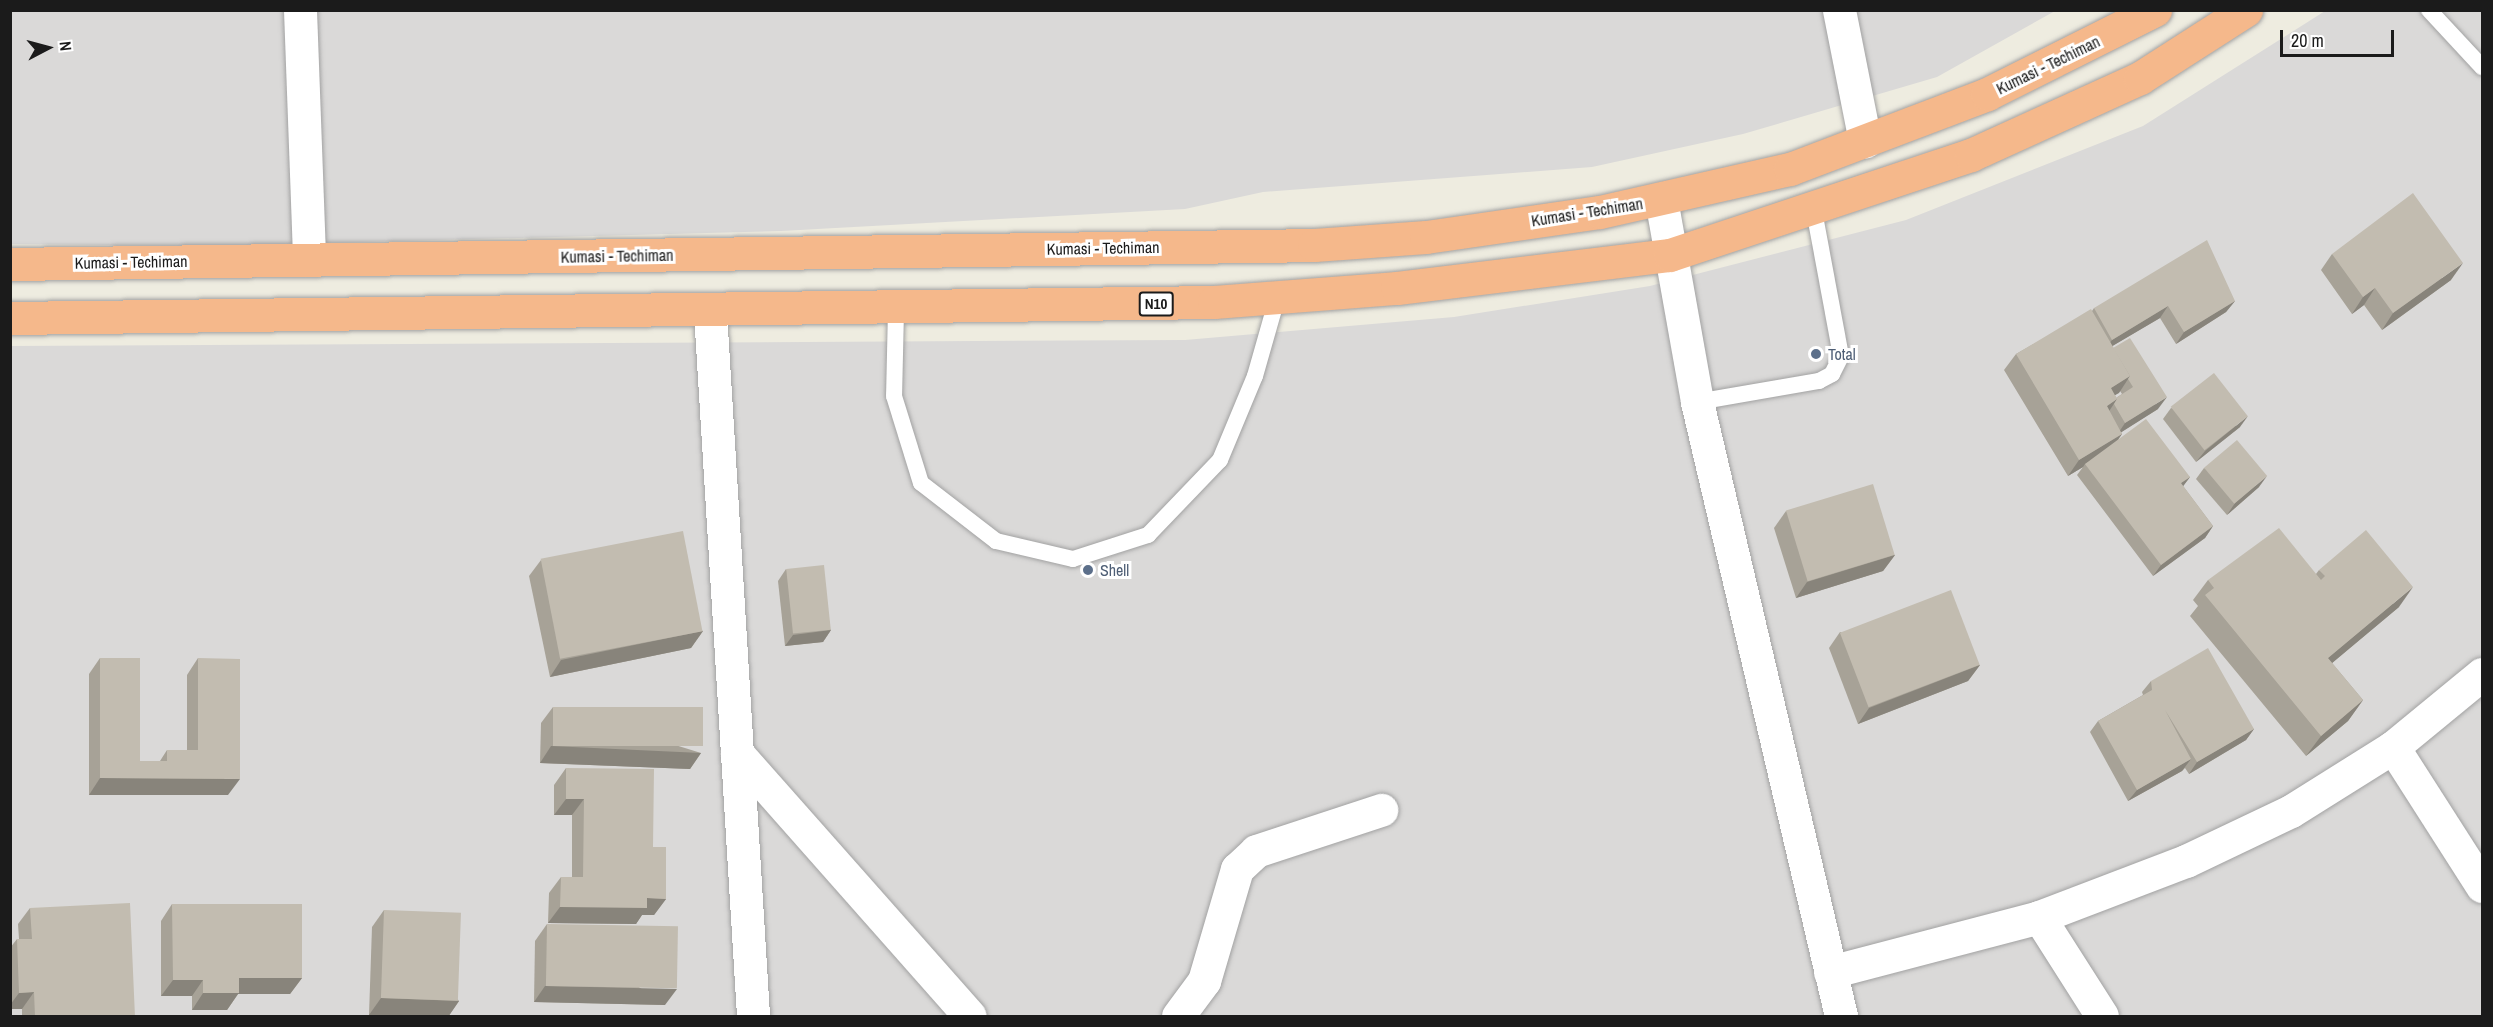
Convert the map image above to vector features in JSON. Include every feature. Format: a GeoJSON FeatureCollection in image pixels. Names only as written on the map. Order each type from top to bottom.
{"type":"FeatureCollection","features":[{"type":"Feature","properties":{"kind":"highway","name":"Kumasi - Techiman"},"geometry":{"type":"LineString","coordinates":[[10,264],[1314,245],[1426,237],[1661,199],[1790,169],[1987,94],[2155,10]]}},
{"type":"Feature","properties":{"kind":"highway","name":"N10"},"geometry":{"type":"LineString","coordinates":[[10,318],[896,310],[1277,299],[1670,255],[1814,211],[1971,155],[2140,78],[2246,10]]}},
{"type":"Feature","properties":{"kind":"street"},"geometry":{"type":"LineString","coordinates":[[300,10],[309,260]]}},
{"type":"Feature","properties":{"kind":"street"},"geometry":{"type":"LineString","coordinates":[[1839,10],[1865,141]]}},
{"type":"Feature","properties":{"kind":"street"},"geometry":{"type":"LineString","coordinates":[[1661,199],[1697,402],[1840,1017]]}},
{"type":"Feature","properties":{"kind":"street"},"geometry":{"type":"LineString","coordinates":[[710,312],[753,1017]]}},
{"type":"Feature","properties":{"kind":"street"},"geometry":{"type":"LineString","coordinates":[[1830,972],[2040,917],[2113,892],[2291,811],[2393,747],[2482,674]]}},
{"type":"Feature","properties":{"kind":"street"},"geometry":{"type":"LineString","coordinates":[[2393,747],[2482,886]]}},
{"type":"Feature","properties":{"kind":"street"},"geometry":{"type":"LineString","coordinates":[[737,753],[970,1017]]}},
{"type":"Feature","properties":{"kind":"street"},"geometry":{"type":"LineString","coordinates":[[1178,1017],[1204,981],[1237,869],[1256,851],[1381,810]]}},
{"type":"Feature","properties":{"kind":"street"},"geometry":{"type":"LineString","coordinates":[[2040,917],[2102,1017]]}},
{"type":"Feature","properties":{"kind":"lane"},"geometry":{"type":"LineString","coordinates":[[2429,10],[2482,67]]}},
{"type":"Feature","properties":{"kind":"lane"},"geometry":{"type":"LineString","coordinates":[[1697,402],[1819,381],[1832,374],[1841,356],[1814,211]]}},
{"type":"Feature","properties":{"kind":"lane"},"geometry":{"type":"LineString","coordinates":[[896,310],[894,396],[921,483],[996,541],[1073,559],[1148,536],[1220,460],[1255,376],[1277,299]]}},
{"type":"Feature","properties":{"kind":"shaded area"},"geometry":{"type":"Polygon","coordinates":[[[11,11],[2055,11],[1937,77],[1743,134],[1592,167],[1263,192],[1185,209],[781,231],[209,246],[11,244],[11,11]]]}},
{"type":"Feature","properties":{"kind":"shaded area"},"geometry":{"type":"Polygon","coordinates":[[[2325,11],[2482,11],[2482,1016],[11,1016],[10,346],[1185,340],[1454,317],[1650,286],[1906,220],[2143,126],[2325,11]]]}},
{"type":"Feature","properties":{"kind":"building"},"geometry":{"type":"Polygon","coordinates":[[[2413,193],[2463,263],[2393,313],[2375,288],[2363,297],[2332,254],[2413,193]]]}},
{"type":"Feature","properties":{"kind":"building"},"geometry":{"type":"Polygon","coordinates":[[[2207,240],[2235,301],[2184,332],[2168,306],[2112,340],[2094,308],[2207,240]]]}},
{"type":"Feature","properties":{"kind":"building"},"geometry":{"type":"Polygon","coordinates":[[[2091,309],[2130,376],[2111,388],[2117,399],[2107,406],[2122,434],[2079,460],[2016,354],[2091,309]]]}},
{"type":"Feature","properties":{"kind":"building"},"geometry":{"type":"Polygon","coordinates":[[[2130,338],[2167,397],[2125,423],[2114,404],[2116,398],[2133,387],[2128,379],[2130,376],[2113,348],[2130,338]]]}},
{"type":"Feature","properties":{"kind":"building"},"geometry":{"type":"Polygon","coordinates":[[[2214,373],[2248,416],[2205,450],[2171,407],[2214,373]]]}},
{"type":"Feature","properties":{"kind":"building"},"geometry":{"type":"Polygon","coordinates":[[[2146,419],[2190,477],[2181,483],[2213,526],[2161,565],[2085,464],[2146,419]]]}},
{"type":"Feature","properties":{"kind":"building"},"geometry":{"type":"Polygon","coordinates":[[[2237,440],[2267,476],[2234,504],[2204,468],[2237,440]]]}},
{"type":"Feature","properties":{"kind":"building"},"geometry":{"type":"Polygon","coordinates":[[[1873,484],[1895,555],[1808,581],[1786,511],[1873,484]]]}},
{"type":"Feature","properties":{"kind":"building"},"geometry":{"type":"Polygon","coordinates":[[[2279,528],[2321,580],[2325,576],[2319,570],[2366,530],[2413,587],[2328,658],[2363,700],[2321,736],[2205,595],[2214,588],[2208,580],[2279,528]]]}},
{"type":"Feature","properties":{"kind":"building"},"geometry":{"type":"Polygon","coordinates":[[[683,531],[702,631],[560,659],[541,559],[683,531]]]}},
{"type":"Feature","properties":{"kind":"building"},"geometry":{"type":"Polygon","coordinates":[[[824,565],[831,630],[793,634],[786,569],[824,565]]]}},
{"type":"Feature","properties":{"kind":"building"},"geometry":{"type":"Polygon","coordinates":[[[1951,590],[1980,665],[1869,707],[1840,633],[1951,590]]]}},
{"type":"Feature","properties":{"kind":"building"},"geometry":{"type":"Polygon","coordinates":[[[2208,648],[2254,729],[2197,762],[2165,710],[2191,759],[2137,790],[2098,721],[2152,690],[2151,681],[2208,648]]]}},
{"type":"Feature","properties":{"kind":"building"},"geometry":{"type":"Polygon","coordinates":[[[100,658],[140,658],[140,761],[167,761],[167,750],[198,750],[198,658],[240,659],[240,779],[100,778],[100,658]]]}},
{"type":"Feature","properties":{"kind":"building"},"geometry":{"type":"Polygon","coordinates":[[[553,707],[703,707],[703,746],[553,746],[553,707]]]}},
{"type":"Feature","properties":{"kind":"building"},"geometry":{"type":"Polygon","coordinates":[[[566,768],[654,769],[653,847],[666,847],[666,899],[647,898],[647,908],[560,907],[561,877],[583,877],[584,799],[566,799],[566,768]]]}},
{"type":"Feature","properties":{"kind":"building"},"geometry":{"type":"Polygon","coordinates":[[[130,903],[135,1017],[35,1017],[34,992],[19,993],[17,939],[32,939],[30,908],[130,903]]]}},
{"type":"Feature","properties":{"kind":"building"},"geometry":{"type":"Polygon","coordinates":[[[172,904],[302,904],[302,978],[239,978],[239,993],[203,993],[203,980],[173,980],[172,904]]]}},
{"type":"Feature","properties":{"kind":"building"},"geometry":{"type":"Polygon","coordinates":[[[384,910],[461,913],[458,1001],[381,998],[384,910]]]}},
{"type":"Feature","properties":{"kind":"building"},"geometry":{"type":"Polygon","coordinates":[[[547,924],[678,926],[677,988],[546,986],[547,924]]]}},
{"type":"Feature","properties":{"kind":"place","name":"Total"},"geometry":{"type":"Point","coordinates":[1816,354]}},
{"type":"Feature","properties":{"kind":"place","name":"Shell"},"geometry":{"type":"Point","coordinates":[1088,570]}}]}
